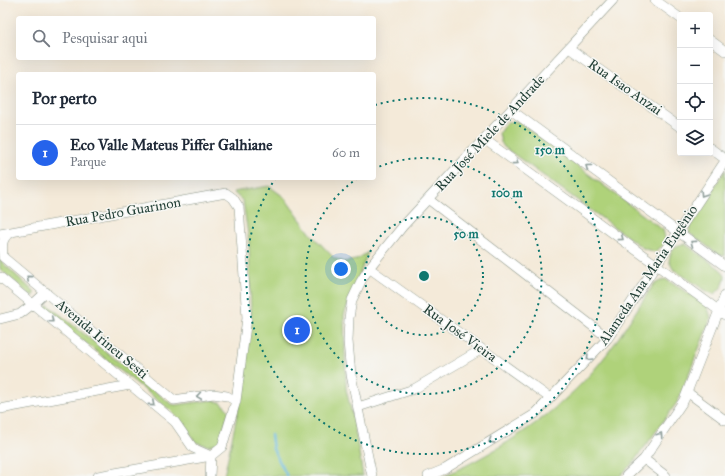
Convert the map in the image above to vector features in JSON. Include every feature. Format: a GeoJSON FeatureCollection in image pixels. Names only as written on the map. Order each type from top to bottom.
{"type":"FeatureCollection","features":[{"type":"Feature","properties":{"kind":"street","name":"Rua José Miele de Andrade"},"geometry":{"type":"LineString","coordinates":[[372,476],[351,375],[348,341],[349,318],[352,300],[361,281],[403,226],[613,0]]}},
{"type":"Feature","properties":{"kind":"street"},"geometry":{"type":"LineString","coordinates":[[655,0],[677,16]]}},
{"type":"Feature","properties":{"kind":"street"},"geometry":{"type":"LineString","coordinates":[[713,42],[725,52]]}},
{"type":"Feature","properties":{"kind":"street","name":"Rua Isao Anzai"},"geometry":{"type":"LineString","coordinates":[[569,48],[677,125]]}},
{"type":"Feature","properties":{"kind":"street"},"geometry":{"type":"LineString","coordinates":[[511,110],[725,266]]}},
{"type":"Feature","properties":{"kind":"street"},"geometry":{"type":"LineString","coordinates":[[484,139],[722,312]]}},
{"type":"Feature","properties":{"kind":"street"},"geometry":{"type":"LineString","coordinates":[[713,150],[725,160]]}},
{"type":"Feature","properties":{"kind":"street","name":"Alameda Ana Maria Eugênio"},"geometry":{"type":"LineString","coordinates":[[428,476],[445,470],[535,414],[608,338],[725,160]]}},
{"type":"Feature","properties":{"kind":"street","name":"Rua Pedro Guarinon"},"geometry":{"type":"LineString","coordinates":[[0,234],[226,193],[234,198],[239,207],[247,318],[236,402]]}},
{"type":"Feature","properties":{"kind":"street"},"geometry":{"type":"LineString","coordinates":[[428,199],[608,338]]}},
{"type":"Feature","properties":{"kind":"street","name":"Avenida Irineu Sesti"},"geometry":{"type":"LineString","coordinates":[[12,232],[7,235],[3,241],[3,256],[174,400],[213,394],[227,396],[236,402]]}},
{"type":"Feature","properties":{"kind":"street","name":"Rua José Vieira"},"geometry":{"type":"LineString","coordinates":[[370,268],[550,398]]}},
{"type":"Feature","properties":{"kind":"street","name":"Avenida Irineu Sesti"},"geometry":{"type":"LineString","coordinates":[[0,277],[175,422],[193,448],[211,456]]}},
{"type":"Feature","properties":{"kind":"street"},"geometry":{"type":"LineString","coordinates":[[0,319],[20,314],[46,292]]}},
{"type":"Feature","properties":{"kind":"street"},"geometry":{"type":"LineString","coordinates":[[626,476],[644,459],[684,400],[722,312],[725,296]]}},
{"type":"Feature","properties":{"kind":"street"},"geometry":{"type":"LineString","coordinates":[[358,407],[414,389],[482,349]]}},
{"type":"Feature","properties":{"kind":"street"},"geometry":{"type":"LineString","coordinates":[[0,409],[130,385]]}},
{"type":"Feature","properties":{"kind":"street"},"geometry":{"type":"LineString","coordinates":[[687,392],[725,420]]}},
{"type":"Feature","properties":{"kind":"street"},"geometry":{"type":"LineString","coordinates":[[98,476],[211,456],[222,447],[236,402]]}},
{"type":"Feature","properties":{"kind":"street"},"geometry":{"type":"LineString","coordinates":[[210,476],[211,456]]}},
{"type":"Feature","properties":{"kind":"street"},"geometry":{"type":"LineString","coordinates":[[644,459],[666,476]]}},
{"type":"Feature","properties":{"kind":"green space"},"geometry":{"type":"Polygon","coordinates":[[[513,121],[519,122],[663,230],[665,241],[663,245],[654,252],[643,248],[504,147],[499,133],[505,124],[513,121]]]}},
{"type":"Feature","properties":{"kind":"green space"},"geometry":{"type":"Polygon","coordinates":[[[725,170],[725,256],[718,254],[689,233],[691,224],[725,170]]]}},
{"type":"Feature","properties":{"kind":"green space"},"geometry":{"type":"Polygon","coordinates":[[[269,186],[284,197],[311,234],[334,258],[344,262],[356,260],[368,252],[344,315],[346,389],[353,418],[363,476],[224,476],[244,383],[251,318],[249,241],[243,201],[233,192],[269,186]]]}},
{"type":"Feature","properties":{"kind":"green space"},"geometry":{"type":"Polygon","coordinates":[[[685,244],[720,269],[725,276],[722,286],[714,294],[708,292],[673,269],[669,261],[672,251],[675,247],[685,244]]]}},
{"type":"Feature","properties":{"kind":"green space"},"geometry":{"type":"Polygon","coordinates":[[[0,258],[3,263],[34,292],[34,296],[29,294],[0,269],[0,258]]]}},
{"type":"Feature","properties":{"kind":"green space"},"geometry":{"type":"Polygon","coordinates":[[[665,279],[707,305],[711,318],[678,401],[631,465],[620,476],[444,476],[486,455],[528,429],[566,398],[583,382],[606,355],[654,284],[665,279]]]}},
{"type":"Feature","properties":{"kind":"green space"},"geometry":{"type":"Polygon","coordinates":[[[48,305],[171,404],[176,405],[212,400],[222,403],[229,411],[220,441],[209,446],[195,442],[185,425],[169,409],[44,310],[48,305]]]}},
{"type":"Feature","properties":{"kind":"waterway"},"geometry":{"type":"LineString","coordinates":[[271,435],[273,449],[287,476]]}},
{"type":"Feature","properties":{"kind":"place","name":"Eco Valle Mateus Piffer Galhiane"},"geometry":{"type":"Point","coordinates":[297,330]}}]}
